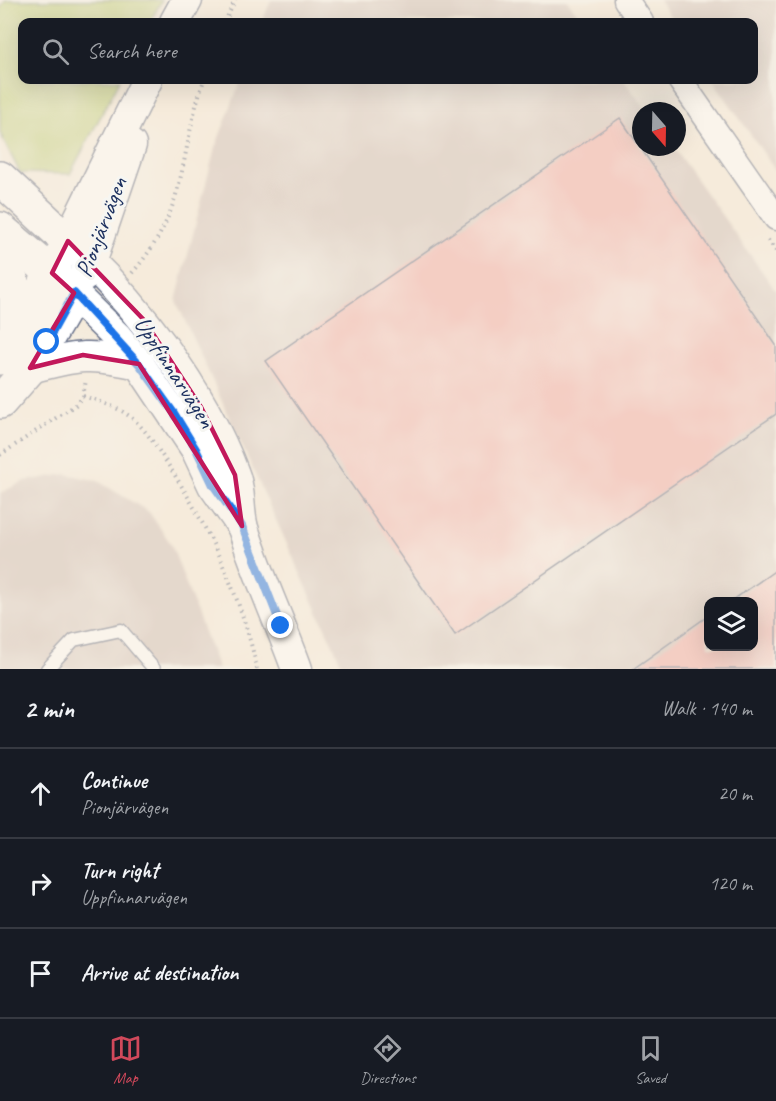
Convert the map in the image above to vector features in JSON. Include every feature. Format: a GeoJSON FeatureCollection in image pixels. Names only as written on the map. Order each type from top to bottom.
{"type":"FeatureCollection","features":[{"type":"Feature","properties":{"kind":"main road"},"geometry":{"type":"LineString","coordinates":[[0,178],[79,251]]}},
{"type":"Feature","properties":{"kind":"main road"},"geometry":{"type":"LineString","coordinates":[[0,229],[63,283]]}},
{"type":"Feature","properties":{"kind":"main road"},"geometry":{"type":"LineString","coordinates":[[0,237],[16,297],[8,344]]}},
{"type":"Feature","properties":{"kind":"main road","name":"Pionjärvägen"},"geometry":{"type":"LineString","coordinates":[[8,344],[63,283]]}},
{"type":"Feature","properties":{"kind":"main road","name":"Pionjärvägen"},"geometry":{"type":"LineString","coordinates":[[0,402],[30,368],[63,283]]}},
{"type":"Feature","properties":{"kind":"street"},"geometry":{"type":"LineString","coordinates":[[177,18],[187,0]]}},
{"type":"Feature","properties":{"kind":"street"},"geometry":{"type":"LineString","coordinates":[[626,0],[638,18]]}},
{"type":"Feature","properties":{"kind":"street"},"geometry":{"type":"LineString","coordinates":[[683,84],[776,218]]}},
{"type":"Feature","properties":{"kind":"street","name":"Pionjärvägen"},"geometry":{"type":"LineString","coordinates":[[63,283],[79,251],[116,139],[142,90]]}},
{"type":"Feature","properties":{"kind":"street","name":"Uppfinnarvägen"},"geometry":{"type":"LineString","coordinates":[[79,251],[144,320],[201,406],[235,475],[242,526],[297,669]]}},
{"type":"Feature","properties":{"kind":"street","name":"Uppfinnarvägen"},"geometry":{"type":"LineString","coordinates":[[63,283],[139,364],[196,449],[213,485],[242,526]]}},
{"type":"Feature","properties":{"kind":"street"},"geometry":{"type":"LineString","coordinates":[[30,368],[83,355],[99,355],[139,364]]}},
{"type":"Feature","properties":{"kind":"lane"},"geometry":{"type":"LineString","coordinates":[[47,669],[74,640],[121,630],[154,669]]}},
{"type":"Feature","properties":{"kind":"path"},"geometry":{"type":"LineString","coordinates":[[227,18],[235,0]]}},
{"type":"Feature","properties":{"kind":"path"},"geometry":{"type":"LineString","coordinates":[[118,290],[150,251],[173,208],[182,181],[189,135],[203,84]]}},
{"type":"Feature","properties":{"kind":"path"},"geometry":{"type":"LineString","coordinates":[[0,455],[66,413],[83,396],[86,378],[83,355]]}},
{"type":"Feature","properties":{"kind":"path"},"geometry":{"type":"LineString","coordinates":[[83,396],[121,410],[133,419],[178,479],[215,549],[243,619],[258,669]]}},
{"type":"Feature","properties":{"kind":"highlighted area"},"geometry":{"type":"Polygon","coordinates":[[[68,241],[144,320],[201,407],[235,475],[242,526],[139,364],[83,355],[30,368],[74,293],[52,273],[68,241]]]}},
{"type":"Feature","properties":{"kind":"shaded area"},"geometry":{"type":"Polygon","coordinates":[[[271,0],[567,0],[581,18],[264,18],[271,0]]]}},
{"type":"Feature","properties":{"kind":"shaded area"},"geometry":{"type":"Polygon","coordinates":[[[659,0],[776,0],[776,171],[716,84],[758,84],[758,18],[671,18],[659,0]]]}},
{"type":"Feature","properties":{"kind":"shaded area"},"geometry":{"type":"Polygon","coordinates":[[[239,84],[627,84],[640,102],[632,102],[632,156],[679,156],[776,291],[776,669],[344,669],[176,301],[215,148],[239,84]]]}},
{"type":"Feature","properties":{"kind":"shaded area"},"geometry":{"type":"Polygon","coordinates":[[[66,474],[98,481],[149,512],[171,544],[218,669],[0,669],[0,493],[25,481],[66,474]]]}},
{"type":"Feature","properties":{"kind":"green space"},"geometry":{"type":"Polygon","coordinates":[[[6,0],[162,0],[152,18],[18,18],[18,84],[118,84],[70,174],[20,173],[0,133],[0,8],[6,0]]]}},
{"type":"Feature","properties":{"kind":"building"},"geometry":{"type":"Polygon","coordinates":[[[620,118],[632,135],[632,156],[646,156],[776,345],[776,414],[455,635],[266,361],[620,118]]]}},
{"type":"Feature","properties":{"kind":"building"},"geometry":{"type":"Polygon","coordinates":[[[776,570],[776,669],[633,669],[704,619],[704,651],[758,651],[758,597],[737,597],[776,570]]]}},
{"type":"Feature","properties":{"kind":"route"},"geometry":{"type":"LineString","coordinates":[[47,342],[74,293],[117,337],[174,413],[196,449],[213,485],[242,526],[281,626]]}}]}
